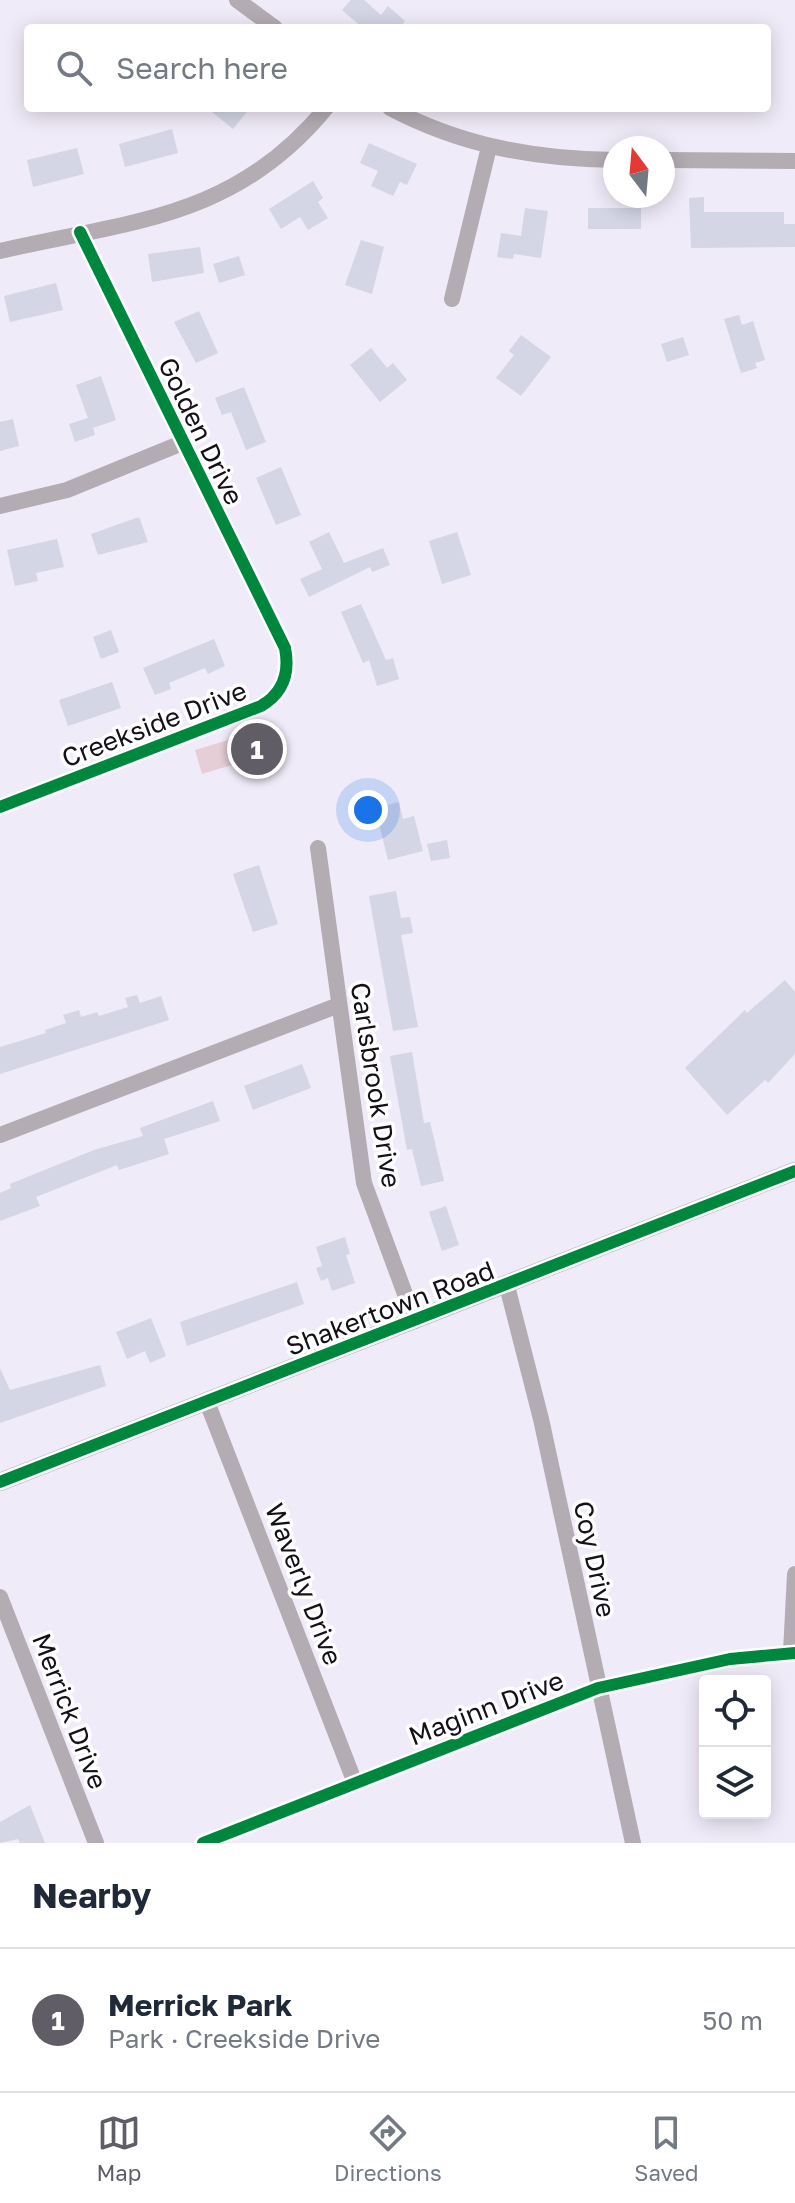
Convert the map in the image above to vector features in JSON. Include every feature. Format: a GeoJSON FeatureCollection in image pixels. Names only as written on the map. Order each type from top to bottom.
{"type":"FeatureCollection","features":[{"type":"Feature","properties":{"kind":"street"},"geometry":{"type":"LineString","coordinates":[[237,0],[270,24]]}},
{"type":"Feature","properties":{"kind":"street"},"geometry":{"type":"LineString","coordinates":[[0,251],[175,211],[224,193],[281,155],[322,112]]}},
{"type":"Feature","properties":{"kind":"street"},"geometry":{"type":"LineString","coordinates":[[399,112],[450,135],[489,147],[546,157],[603,159]]}},
{"type":"Feature","properties":{"kind":"street"},"geometry":{"type":"LineString","coordinates":[[452,299],[489,147]]}},
{"type":"Feature","properties":{"kind":"street"},"geometry":{"type":"LineString","coordinates":[[675,160],[795,161]]}},
{"type":"Feature","properties":{"kind":"street","name":"Golden Drive"},"geometry":{"type":"LineString","coordinates":[[80,232],[285,648]]}},
{"type":"Feature","properties":{"kind":"street"},"geometry":{"type":"LineString","coordinates":[[0,506],[67,490],[182,443]]}},
{"type":"Feature","properties":{"kind":"street","name":"Creekside Drive"},"geometry":{"type":"LineString","coordinates":[[0,807],[261,706],[275,696],[284,682],[287,665],[285,648]]}},
{"type":"Feature","properties":{"kind":"street","name":"Carlsbrook Drive"},"geometry":{"type":"LineString","coordinates":[[318,848],[364,1183],[415,1321]]}},
{"type":"Feature","properties":{"kind":"street"},"geometry":{"type":"LineString","coordinates":[[0,1135],[339,1005]]}},
{"type":"Feature","properties":{"kind":"street","name":"Shakertown Road"},"geometry":{"type":"LineString","coordinates":[[0,1482],[795,1171]]}},
{"type":"Feature","properties":{"kind":"street","name":"Coy Drive"},"geometry":{"type":"LineString","coordinates":[[507,1286],[541,1419],[633,1843]]}},
{"type":"Feature","properties":{"kind":"street","name":"Waverly Drive"},"geometry":{"type":"LineString","coordinates":[[207,1402],[355,1783]]}},
{"type":"Feature","properties":{"kind":"street"},"geometry":{"type":"LineString","coordinates":[[793,1653],[795,1574]]}},
{"type":"Feature","properties":{"kind":"street","name":"Merrick Drive"},"geometry":{"type":"LineString","coordinates":[[0,1597],[96,1843]]}},
{"type":"Feature","properties":{"kind":"street","name":"Maginn Drive"},"geometry":{"type":"LineString","coordinates":[[203,1843],[598,1688],[730,1659],[793,1653]]}},
{"type":"Feature","properties":{"kind":"shaded area"},"geometry":{"type":"Polygon","coordinates":[[[245,735],[252,759],[202,774],[195,750],[245,735]]]}},
{"type":"Feature","properties":{"kind":"building"},"geometry":{"type":"Polygon","coordinates":[[[351,0],[364,0],[381,15],[388,6],[405,21],[403,24],[358,24],[342,10],[351,0]]]}},
{"type":"Feature","properties":{"kind":"building"},"geometry":{"type":"Polygon","coordinates":[[[212,112],[247,112],[233,129],[212,112]]]}},
{"type":"Feature","properties":{"kind":"building"},"geometry":{"type":"Polygon","coordinates":[[[172,129],[178,153],[125,167],[119,144],[172,129]]]}},
{"type":"Feature","properties":{"kind":"building"},"geometry":{"type":"Polygon","coordinates":[[[369,143],[417,164],[407,185],[400,182],[393,196],[371,186],[378,171],[360,163],[369,143]]]}},
{"type":"Feature","properties":{"kind":"building"},"geometry":{"type":"Polygon","coordinates":[[[77,148],[84,174],[33,187],[27,160],[77,148]]]}},
{"type":"Feature","properties":{"kind":"building"},"geometry":{"type":"Polygon","coordinates":[[[313,181],[323,198],[318,202],[328,218],[308,230],[300,217],[281,229],[269,209],[313,181]]]}},
{"type":"Feature","properties":{"kind":"building"},"geometry":{"type":"Polygon","coordinates":[[[704,197],[704,212],[784,212],[784,224],[795,224],[795,247],[691,248],[689,198],[704,197]]]}},
{"type":"Feature","properties":{"kind":"building"},"geometry":{"type":"Polygon","coordinates":[[[525,208],[548,211],[541,258],[514,254],[513,259],[497,257],[501,233],[521,236],[525,208]]]}},
{"type":"Feature","properties":{"kind":"building"},"geometry":{"type":"Polygon","coordinates":[[[588,208],[641,208],[641,229],[588,229],[588,208]]]}},
{"type":"Feature","properties":{"kind":"building"},"geometry":{"type":"Polygon","coordinates":[[[361,240],[384,247],[372,294],[345,285],[361,240]]]}},
{"type":"Feature","properties":{"kind":"building"},"geometry":{"type":"Polygon","coordinates":[[[200,247],[204,273],[152,282],[148,254],[200,247]]]}},
{"type":"Feature","properties":{"kind":"building"},"geometry":{"type":"Polygon","coordinates":[[[239,256],[245,275],[219,283],[213,264],[239,256]]]}},
{"type":"Feature","properties":{"kind":"building"},"geometry":{"type":"Polygon","coordinates":[[[56,283],[63,310],[10,322],[4,296],[56,283]]]}},
{"type":"Feature","properties":{"kind":"building"},"geometry":{"type":"Polygon","coordinates":[[[199,311],[218,353],[196,363],[174,322],[199,311]]]}},
{"type":"Feature","properties":{"kind":"building"},"geometry":{"type":"Polygon","coordinates":[[[739,315],[742,325],[753,321],[765,360],[755,363],[757,368],[741,373],[724,319],[739,315]]]}},
{"type":"Feature","properties":{"kind":"building"},"geometry":{"type":"Polygon","coordinates":[[[521,335],[551,357],[521,396],[496,378],[514,355],[509,351],[521,335]]]}},
{"type":"Feature","properties":{"kind":"building"},"geometry":{"type":"Polygon","coordinates":[[[683,337],[689,355],[667,362],[661,344],[683,337]]]}},
{"type":"Feature","properties":{"kind":"building"},"geometry":{"type":"Polygon","coordinates":[[[371,348],[387,368],[393,363],[407,380],[380,402],[350,365],[371,348]]]}},
{"type":"Feature","properties":{"kind":"building"},"geometry":{"type":"Polygon","coordinates":[[[101,376],[116,420],[93,428],[95,435],[75,442],[69,424],[88,418],[76,385],[101,376]]]}},
{"type":"Feature","properties":{"kind":"building"},"geometry":{"type":"Polygon","coordinates":[[[244,387],[266,442],[246,450],[231,412],[222,415],[215,398],[244,387]]]}},
{"type":"Feature","properties":{"kind":"building"},"geometry":{"type":"Polygon","coordinates":[[[13,419],[19,446],[0,451],[0,422],[13,419]]]}},
{"type":"Feature","properties":{"kind":"building"},"geometry":{"type":"Polygon","coordinates":[[[281,467],[301,515],[276,525],[256,478],[281,467]]]}},
{"type":"Feature","properties":{"kind":"building"},"geometry":{"type":"Polygon","coordinates":[[[139,517],[148,542],[98,555],[91,534],[139,517]]]}},
{"type":"Feature","properties":{"kind":"building"},"geometry":{"type":"Polygon","coordinates":[[[329,532],[344,563],[383,548],[390,565],[372,572],[370,567],[309,597],[300,579],[322,569],[309,542],[329,532]]]}},
{"type":"Feature","properties":{"kind":"building"},"geometry":{"type":"Polygon","coordinates":[[[457,532],[471,575],[442,584],[429,541],[457,532]]]}},
{"type":"Feature","properties":{"kind":"building"},"geometry":{"type":"Polygon","coordinates":[[[57,539],[64,567],[36,573],[38,581],[15,586],[7,550],[57,539]]]}},
{"type":"Feature","properties":{"kind":"building"},"geometry":{"type":"Polygon","coordinates":[[[361,604],[386,660],[393,658],[399,679],[377,686],[369,660],[363,663],[341,612],[361,604]]]}},
{"type":"Feature","properties":{"kind":"building"},"geometry":{"type":"Polygon","coordinates":[[[111,630],[119,652],[101,659],[93,637],[111,630]]]}},
{"type":"Feature","properties":{"kind":"building"},"geometry":{"type":"Polygon","coordinates":[[[214,639],[225,666],[208,674],[205,668],[169,683],[171,689],[155,695],[143,668],[214,639]]]}},
{"type":"Feature","properties":{"kind":"building"},"geometry":{"type":"Polygon","coordinates":[[[112,682],[121,708],[68,726],[59,700],[112,682]]]}},
{"type":"Feature","properties":{"kind":"building"},"geometry":{"type":"Polygon","coordinates":[[[399,802],[403,819],[414,816],[423,851],[388,860],[375,808],[399,802]]]}},
{"type":"Feature","properties":{"kind":"building"},"geometry":{"type":"Polygon","coordinates":[[[447,840],[450,858],[431,861],[427,844],[447,840]]]}},
{"type":"Feature","properties":{"kind":"building"},"geometry":{"type":"Polygon","coordinates":[[[259,865],[278,924],[253,932],[233,874],[259,865]]]}},
{"type":"Feature","properties":{"kind":"building"},"geometry":{"type":"Polygon","coordinates":[[[396,891],[401,918],[410,917],[413,933],[401,935],[418,1027],[393,1031],[369,896],[396,891]]]}},
{"type":"Feature","properties":{"kind":"building"},"geometry":{"type":"Polygon","coordinates":[[[785,980],[795,992],[795,1054],[768,1083],[765,1080],[727,1115],[685,1068],[745,1010],[747,1013],[785,980]]]}},
{"type":"Feature","properties":{"kind":"building"},"geometry":{"type":"Polygon","coordinates":[[[137,995],[140,1003],[161,996],[169,1020],[0,1074],[0,1047],[46,1033],[45,1030],[66,1023],[63,1015],[79,1010],[81,1017],[97,1012],[99,1016],[128,1007],[125,998],[137,995]]]}},
{"type":"Feature","properties":{"kind":"building"},"geometry":{"type":"Polygon","coordinates":[[[412,1052],[424,1123],[430,1122],[444,1181],[421,1186],[412,1149],[407,1150],[390,1056],[412,1052]]]}},
{"type":"Feature","properties":{"kind":"building"},"geometry":{"type":"Polygon","coordinates":[[[302,1064],[311,1088],[253,1110],[244,1086],[302,1064]]]}},
{"type":"Feature","properties":{"kind":"building"},"geometry":{"type":"Polygon","coordinates":[[[213,1101],[220,1121],[164,1139],[169,1154],[119,1170],[117,1165],[36,1197],[40,1206],[0,1221],[0,1193],[11,1188],[10,1184],[94,1150],[143,1136],[140,1128],[213,1101]]]}},
{"type":"Feature","properties":{"kind":"building"},"geometry":{"type":"Polygon","coordinates":[[[446,1206],[459,1245],[442,1251],[429,1212],[446,1206]]]}},
{"type":"Feature","properties":{"kind":"building"},"geometry":{"type":"Polygon","coordinates":[[[345,1237],[350,1254],[346,1255],[355,1283],[332,1291],[328,1278],[321,1281],[316,1268],[322,1266],[316,1247],[345,1237]]]}},
{"type":"Feature","properties":{"kind":"building"},"geometry":{"type":"Polygon","coordinates":[[[297,1282],[304,1304],[187,1346],[180,1322],[297,1282]]]}},
{"type":"Feature","properties":{"kind":"building"},"geometry":{"type":"Polygon","coordinates":[[[151,1318],[166,1356],[150,1363],[145,1351],[127,1359],[116,1332],[151,1318]]]}},
{"type":"Feature","properties":{"kind":"building"},"geometry":{"type":"Polygon","coordinates":[[[100,1365],[106,1386],[0,1423],[0,1368],[10,1390],[100,1365]]]}},
{"type":"Feature","properties":{"kind":"building"},"geometry":{"type":"Polygon","coordinates":[[[30,1805],[45,1843],[20,1843],[18,1839],[0,1843],[0,1822],[30,1805]]]}},
{"type":"Feature","properties":{"kind":"cycle path"},"geometry":{"type":"LineString","coordinates":[[0,807],[261,706],[280,689],[285,674],[285,648],[80,232]]}},
{"type":"Feature","properties":{"kind":"cycle path"},"geometry":{"type":"LineString","coordinates":[[0,1482],[795,1171]]}},
{"type":"Feature","properties":{"kind":"cycle path"},"geometry":{"type":"LineString","coordinates":[[203,1843],[598,1688],[730,1659],[795,1653]]}},
{"type":"Feature","properties":{"kind":"place","name":"Merrick Park"},"geometry":{"type":"Point","coordinates":[257,749]}}]}
